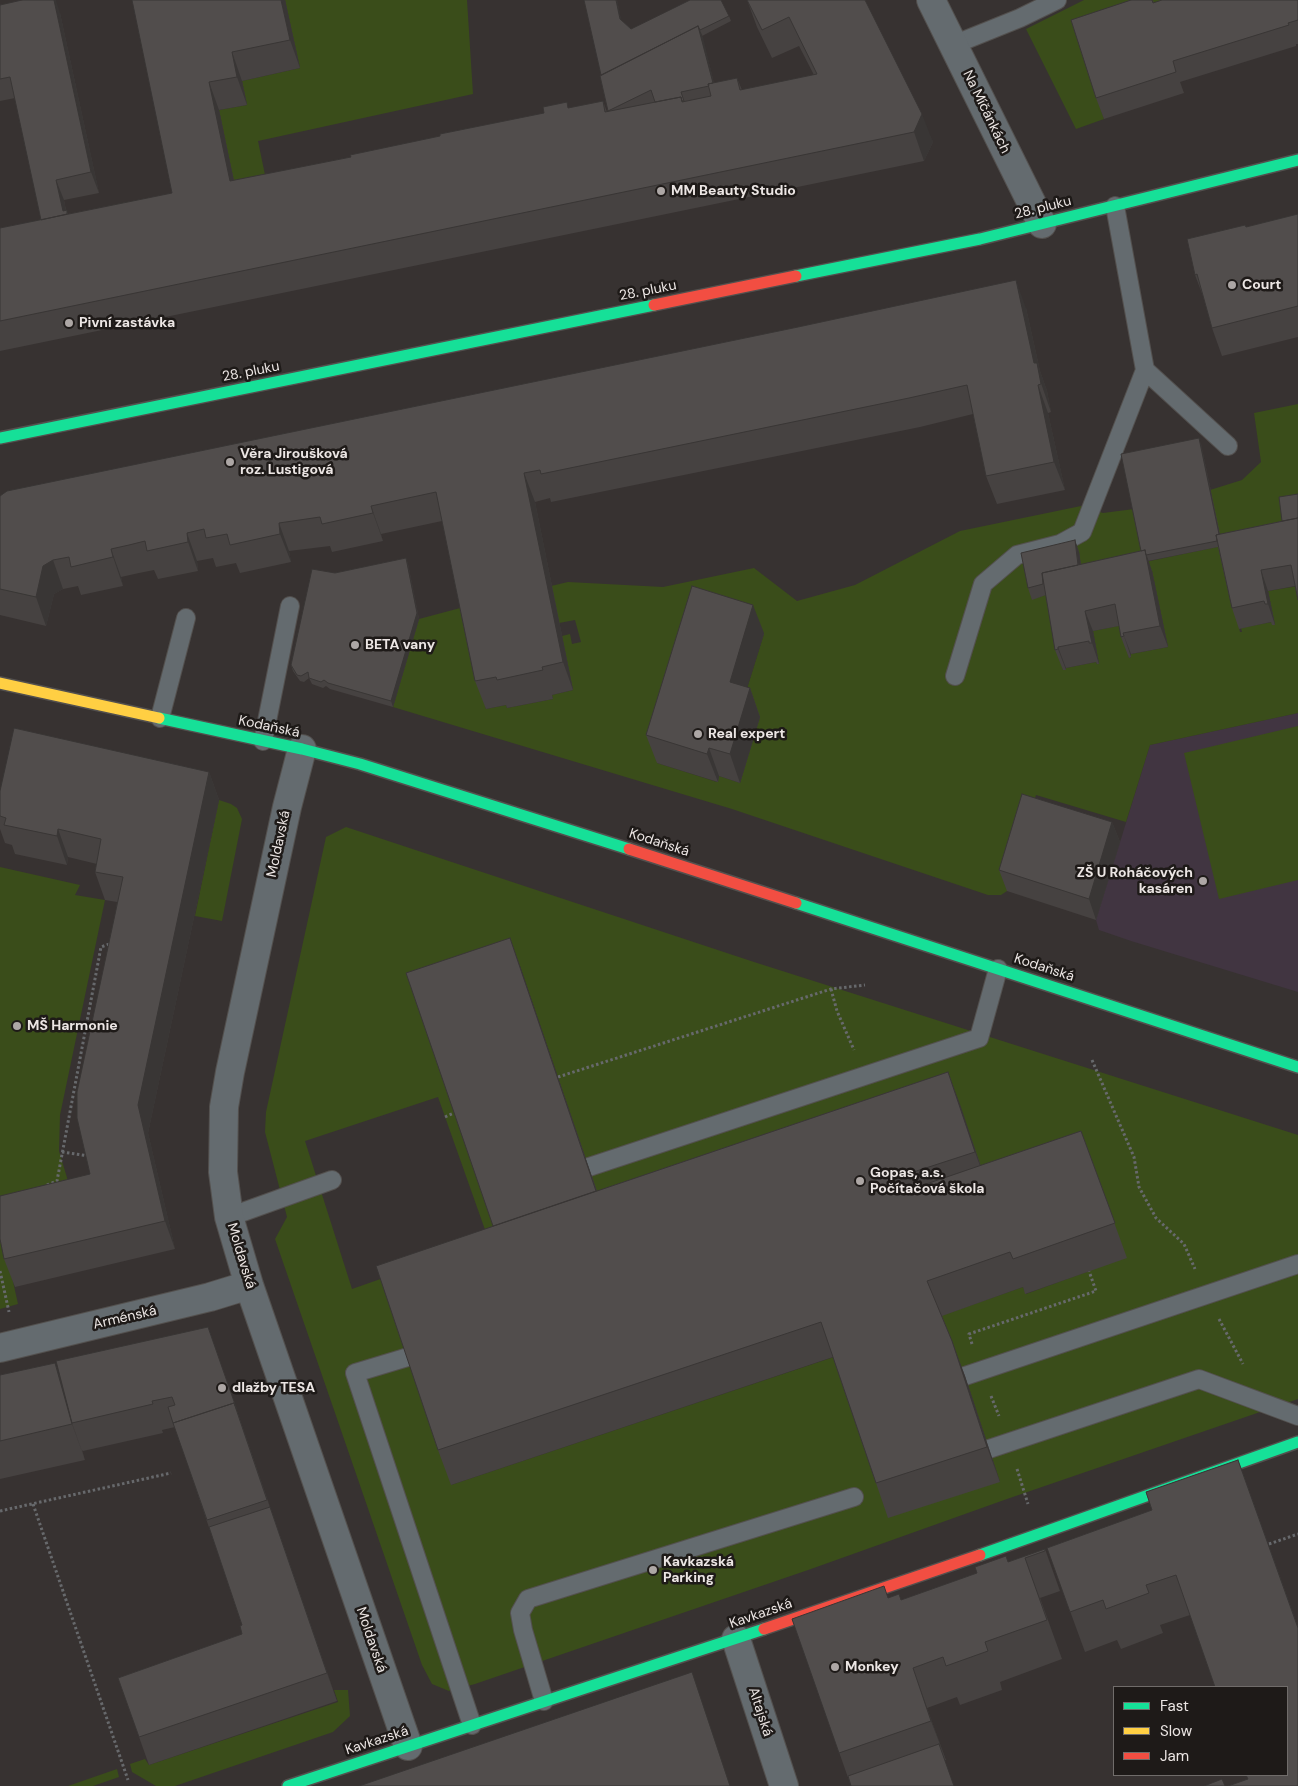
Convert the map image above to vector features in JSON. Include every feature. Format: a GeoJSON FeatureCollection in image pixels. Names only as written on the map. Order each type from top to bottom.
{"type":"FeatureCollection","features":[{"type":"Feature","properties":{"kind":"street","name":"Na Míčánkách"},"geometry":{"type":"LineString","coordinates":[[931,0],[1042,224]]}},
{"type":"Feature","properties":{"kind":"street","name":"28. pluku"},"geometry":{"type":"LineString","coordinates":[[0,438],[980,239],[1298,160]]}},
{"type":"Feature","properties":{"kind":"street","name":"Kodaňská"},"geometry":{"type":"LineString","coordinates":[[0,683],[302,749],[360,764],[1298,1067]]}},
{"type":"Feature","properties":{"kind":"street","name":"Moldavská"},"geometry":{"type":"LineString","coordinates":[[302,749],[285,816],[230,1072],[224,1107],[223,1172],[230,1217],[249,1286],[408,1746]]}},
{"type":"Feature","properties":{"kind":"street","name":"Arménská"},"geometry":{"type":"LineString","coordinates":[[0,1348],[249,1286]]}},
{"type":"Feature","properties":{"kind":"street","name":"Kavkazská"},"geometry":{"type":"LineString","coordinates":[[288,1786],[736,1638],[1034,1544],[1298,1442]]}},
{"type":"Feature","properties":{"kind":"street","name":"Altajská"},"geometry":{"type":"LineString","coordinates":[[736,1638],[784,1786]]}},
{"type":"Feature","properties":{"kind":"lane"},"geometry":{"type":"LineString","coordinates":[[953,45],[1057,0]]}},
{"type":"Feature","properties":{"kind":"lane"},"geometry":{"type":"LineString","coordinates":[[955,676],[983,584],[1017,555],[1060,544],[1082,532],[1145,370],[1116,206]]}},
{"type":"Feature","properties":{"kind":"lane"},"geometry":{"type":"LineString","coordinates":[[1145,370],[1228,446]]}},
{"type":"Feature","properties":{"kind":"lane"},"geometry":{"type":"LineString","coordinates":[[263,741],[290,606]]}},
{"type":"Feature","properties":{"kind":"lane"},"geometry":{"type":"LineString","coordinates":[[160,718],[186,618]]}},
{"type":"Feature","properties":{"kind":"lane"},"geometry":{"type":"LineString","coordinates":[[589,1167],[980,1038],[998,969]]}},
{"type":"Feature","properties":{"kind":"lane"},"geometry":{"type":"LineString","coordinates":[[230,1217],[332,1180]]}},
{"type":"Feature","properties":{"kind":"lane"},"geometry":{"type":"LineString","coordinates":[[965,1376],[1298,1264]]}},
{"type":"Feature","properties":{"kind":"lane"},"geometry":{"type":"LineString","coordinates":[[408,1356],[355,1373],[472,1725]]}},
{"type":"Feature","properties":{"kind":"lane"},"geometry":{"type":"LineString","coordinates":[[990,1449],[1199,1379],[1298,1416]]}},
{"type":"Feature","properties":{"kind":"lane"},"geometry":{"type":"LineString","coordinates":[[544,1701],[523,1630],[520,1613],[528,1599],[854,1497]]}},
{"type":"Feature","properties":{"kind":"path"},"geometry":{"type":"LineString","coordinates":[[39,1189],[57,1181],[101,947],[118,940]]}},
{"type":"Feature","properties":{"kind":"path"},"geometry":{"type":"LineString","coordinates":[[558,1077],[831,990],[865,984]]}},
{"type":"Feature","properties":{"kind":"path"},"geometry":{"type":"LineString","coordinates":[[92,990],[99,991]]}},
{"type":"Feature","properties":{"kind":"path"},"geometry":{"type":"LineString","coordinates":[[831,990],[837,1011],[855,1053]]}},
{"type":"Feature","properties":{"kind":"path"},"geometry":{"type":"LineString","coordinates":[[79,1058],[86,1060]]}},
{"type":"Feature","properties":{"kind":"path"},"geometry":{"type":"LineString","coordinates":[[1092,1060],[1134,1156],[1139,1188],[1156,1218],[1184,1244],[1206,1295],[1248,1374],[1244,1396]]}},
{"type":"Feature","properties":{"kind":"path"},"geometry":{"type":"LineString","coordinates":[[445,1116],[454,1113]]}},
{"type":"Feature","properties":{"kind":"path"},"geometry":{"type":"LineString","coordinates":[[62,1152],[90,1156]]}},
{"type":"Feature","properties":{"kind":"path"},"geometry":{"type":"LineString","coordinates":[[0,1271],[10,1316]]}},
{"type":"Feature","properties":{"kind":"path"},"geometry":{"type":"LineString","coordinates":[[1017,1470],[1024,1493]]}},
{"type":"Feature","properties":{"kind":"path"},"geometry":{"type":"LineString","coordinates":[[0,1511],[171,1473]]}},
{"type":"Feature","properties":{"kind":"path"},"geometry":{"type":"LineString","coordinates":[[33,1504],[128,1780]]}},
{"type":"Feature","properties":{"kind":"path"},"geometry":{"type":"LineString","coordinates":[[1268,1544],[1298,1534]]}},
{"type":"Feature","properties":{"kind":"shaded area","name":"ZŠ U Roháčových kasáren"},"geometry":{"type":"Polygon","coordinates":[[[1298,713],[1298,992],[1099,930],[1096,920],[1150,745],[1298,713]]]}},
{"type":"Feature","properties":{"kind":"green space"},"geometry":{"type":"Polygon","coordinates":[[[285,0],[467,0],[473,94],[258,141],[271,204],[240,210],[219,110],[247,105],[242,81],[300,68],[285,0]]]}},
{"type":"Feature","properties":{"kind":"green space"},"geometry":{"type":"Polygon","coordinates":[[[1084,0],[1218,0],[1078,41],[1104,119],[1076,129],[1026,29],[1084,0]]]}},
{"type":"Feature","properties":{"kind":"green space"},"geometry":{"type":"Polygon","coordinates":[[[1298,404],[1298,506],[1283,509],[1288,542],[1223,556],[1240,632],[1242,632],[1241,628],[1272,622],[1275,625],[1268,591],[1298,586],[1298,713],[1150,745],[1126,822],[1036,795],[1007,891],[1001,895],[988,895],[732,809],[393,707],[419,619],[464,607],[486,709],[506,705],[507,708],[553,699],[552,695],[573,690],[562,636],[570,634],[572,644],[581,642],[575,620],[559,623],[551,586],[568,582],[663,587],[754,568],[797,601],[855,585],[960,531],[1081,506],[1103,513],[1134,509],[1145,562],[1222,546],[1210,490],[1242,480],[1261,462],[1254,413],[1298,404]],[[1079,552],[1026,564],[1032,599],[1049,594],[1063,670],[1096,662],[1099,664],[1093,631],[1123,625],[1129,658],[1131,654],[1168,647],[1152,571],[1084,588],[1079,552]],[[703,614],[657,763],[717,782],[719,776],[740,783],[760,717],[740,711],[764,634],[703,614]]]}},
{"type":"Feature","properties":{"kind":"green space"},"geometry":{"type":"Polygon","coordinates":[[[1298,726],[1298,880],[1219,899],[1184,753],[1298,726]]]}},
{"type":"Feature","properties":{"kind":"green space"},"geometry":{"type":"Polygon","coordinates":[[[219,800],[237,808],[242,819],[222,921],[195,916],[219,800]]]}},
{"type":"Feature","properties":{"kind":"green space"},"geometry":{"type":"Polygon","coordinates":[[[346,827],[754,962],[1298,1135],[1298,1399],[475,1684],[449,1691],[432,1684],[422,1665],[275,1239],[287,1217],[265,1132],[266,1112],[326,837],[346,827]],[[520,966],[506,1262],[451,1485],[834,1357],[1000,1482],[965,1376],[940,1316],[1023,1287],[1026,1294],[1089,1271],[609,1227],[520,966]],[[438,1097],[305,1141],[352,1289],[489,1241],[438,1097]]]}},
{"type":"Feature","properties":{"kind":"green space"},"geometry":{"type":"Polygon","coordinates":[[[0,867],[80,885],[75,895],[105,900],[60,1115],[59,1151],[68,1181],[0,1197],[0,867]]]}},
{"type":"Feature","properties":{"kind":"green space"},"geometry":{"type":"Polygon","coordinates":[[[0,1223],[18,1304],[0,1309],[0,1223]]]}},
{"type":"Feature","properties":{"kind":"green space"},"geometry":{"type":"Polygon","coordinates":[[[334,1690],[348,1690],[350,1716],[333,1732],[175,1786],[156,1786],[132,1772],[130,1764],[145,1759],[149,1765],[338,1702],[334,1690]]]}},
{"type":"Feature","properties":{"kind":"green space"},"geometry":{"type":"Polygon","coordinates":[[[117,1769],[119,1777],[93,1786],[68,1786],[117,1769]]]}},
{"type":"Feature","properties":{"kind":"building"},"geometry":{"type":"Polygon","coordinates":[[[22,0],[54,0],[91,172],[56,180],[63,211],[67,210],[67,214],[41,220],[10,77],[0,79],[0,5],[22,0]]]}},
{"type":"Feature","properties":{"kind":"building"},"geometry":{"type":"Polygon","coordinates":[[[132,0],[281,0],[290,40],[232,52],[237,77],[209,82],[230,181],[351,157],[350,155],[440,136],[440,134],[544,113],[543,107],[567,102],[568,108],[603,101],[605,112],[681,97],[682,102],[711,96],[708,84],[737,78],[740,90],[817,74],[789,17],[762,30],[747,0],[865,0],[922,114],[914,132],[0,321],[0,228],[172,193],[132,0]]]}},
{"type":"Feature","properties":{"kind":"building"},"geometry":{"type":"Polygon","coordinates":[[[584,0],[616,0],[620,19],[631,29],[690,0],[721,0],[729,16],[700,30],[698,26],[601,75],[584,0]]]}},
{"type":"Feature","properties":{"kind":"building"},"geometry":{"type":"Polygon","coordinates":[[[1131,0],[1152,0],[1153,3],[1162,0],[1298,0],[1298,20],[1288,23],[1289,25],[1173,61],[1176,72],[1096,98],[1071,20],[1131,0]]]}},
{"type":"Feature","properties":{"kind":"building"},"geometry":{"type":"Polygon","coordinates":[[[698,26],[713,83],[708,84],[709,86],[681,92],[684,101],[682,101],[681,97],[655,102],[651,90],[608,111],[600,76],[698,26]]]}},
{"type":"Feature","properties":{"kind":"building"},"geometry":{"type":"Polygon","coordinates":[[[1298,214],[1298,306],[1212,328],[1197,274],[1195,275],[1187,239],[1298,214]]]}},
{"type":"Feature","properties":{"kind":"building"},"geometry":{"type":"Polygon","coordinates":[[[1016,280],[1034,363],[1037,363],[1041,384],[1038,385],[1054,462],[986,476],[967,385],[541,474],[540,470],[524,473],[563,662],[542,667],[543,670],[497,680],[496,677],[475,681],[436,492],[371,506],[373,513],[322,524],[320,517],[279,523],[280,534],[230,545],[227,534],[206,538],[204,529],[187,533],[188,542],[147,551],[145,541],[111,549],[113,557],[71,567],[69,557],[53,560],[43,566],[36,597],[0,589],[0,496],[7,491],[1016,280]]]}},
{"type":"Feature","properties":{"kind":"building"},"geometry":{"type":"Polygon","coordinates":[[[1199,438],[1219,534],[1216,535],[1217,541],[1146,555],[1145,550],[1141,551],[1121,454],[1199,438]]]}},
{"type":"Feature","properties":{"kind":"building"},"geometry":{"type":"Polygon","coordinates":[[[1298,494],[1298,518],[1282,521],[1279,497],[1298,494]]]}},
{"type":"Feature","properties":{"kind":"building"},"geometry":{"type":"Polygon","coordinates":[[[1298,518],[1298,600],[1291,565],[1261,570],[1268,604],[1265,604],[1264,601],[1232,608],[1216,535],[1298,518]]]}},
{"type":"Feature","properties":{"kind":"building"},"geometry":{"type":"Polygon","coordinates":[[[1075,540],[1078,565],[1042,573],[1043,584],[1028,588],[1021,553],[1075,540]]]}},
{"type":"Feature","properties":{"kind":"building"},"geometry":{"type":"Polygon","coordinates":[[[1145,550],[1160,626],[1123,633],[1124,636],[1121,637],[1115,604],[1085,611],[1092,643],[1089,643],[1089,641],[1058,647],[1055,650],[1042,573],[1145,550]]]}},
{"type":"Feature","properties":{"kind":"building","name":"BETA vany"},"geometry":{"type":"Polygon","coordinates":[[[406,558],[417,613],[391,701],[328,683],[324,680],[321,682],[309,678],[308,672],[301,676],[297,675],[291,665],[312,569],[335,573],[406,558]]]}},
{"type":"Feature","properties":{"kind":"building"},"geometry":{"type":"Polygon","coordinates":[[[692,586],[753,605],[730,682],[750,688],[730,754],[709,748],[707,754],[646,735],[692,586]]]}},
{"type":"Feature","properties":{"kind":"building"},"geometry":{"type":"Polygon","coordinates":[[[14,728],[209,772],[138,1105],[165,1221],[4,1259],[0,1239],[0,1196],[90,1174],[77,1118],[77,1092],[123,877],[95,872],[101,839],[58,829],[57,836],[4,825],[6,818],[0,816],[0,791],[14,728]]]}},
{"type":"Feature","properties":{"kind":"building"},"geometry":{"type":"Polygon","coordinates":[[[1022,794],[1112,822],[1089,899],[999,870],[1022,794]]]}},
{"type":"Feature","properties":{"kind":"building"},"geometry":{"type":"Polygon","coordinates":[[[510,938],[596,1191],[493,1226],[406,973],[510,938]]]}},
{"type":"Feature","properties":{"kind":"building"},"geometry":{"type":"Polygon","coordinates":[[[948,1072],[975,1152],[895,1178],[900,1193],[1081,1131],[1115,1223],[1013,1259],[1010,1252],[927,1281],[952,1341],[987,1447],[876,1483],[821,1322],[438,1450],[376,1266],[948,1072]]]}},
{"type":"Feature","properties":{"kind":"building"},"geometry":{"type":"Polygon","coordinates":[[[208,1327],[237,1410],[234,1403],[173,1423],[168,1407],[175,1405],[172,1397],[152,1401],[153,1404],[72,1423],[56,1361],[208,1327]]]}},
{"type":"Feature","properties":{"kind":"building"},"geometry":{"type":"Polygon","coordinates":[[[55,1363],[72,1424],[0,1441],[0,1375],[55,1363]]]}},
{"type":"Feature","properties":{"kind":"building"},"geometry":{"type":"Polygon","coordinates":[[[234,1403],[267,1500],[207,1520],[173,1423],[234,1403]]]}},
{"type":"Feature","properties":{"kind":"building"},"geometry":{"type":"Polygon","coordinates":[[[1238,1460],[1298,1628],[1298,1786],[1228,1786],[1248,1779],[1246,1776],[1288,1776],[1288,1686],[1215,1686],[1176,1575],[1146,1585],[1149,1593],[1106,1609],[1103,1600],[1070,1612],[1047,1548],[1152,1510],[1146,1492],[1238,1460]]]}},
{"type":"Feature","properties":{"kind":"building"},"geometry":{"type":"Polygon","coordinates":[[[270,1507],[327,1673],[139,1737],[118,1678],[242,1634],[240,1626],[242,1625],[209,1527],[270,1507]]]}},
{"type":"Feature","properties":{"kind":"building"},"geometry":{"type":"Polygon","coordinates":[[[1045,1549],[1045,1551],[1025,1558],[1047,1620],[985,1642],[988,1651],[946,1666],[943,1657],[913,1668],[931,1721],[839,1753],[792,1619],[884,1586],[888,1598],[899,1594],[901,1600],[977,1573],[975,1567],[1006,1556],[1008,1562],[1045,1549]]]}},
{"type":"Feature","properties":{"kind":"building"},"geometry":{"type":"Polygon","coordinates":[[[692,1672],[730,1786],[359,1786],[692,1672]]]}},
{"type":"Feature","properties":{"kind":"building"},"geometry":{"type":"Polygon","coordinates":[[[939,1744],[954,1786],[851,1786],[848,1776],[939,1744]]]}},
{"type":"Feature","properties":{"kind":"building"},"geometry":{"type":"Polygon","coordinates":[[[1222,1779],[1225,1786],[1204,1786],[1222,1779]]]}},
{"type":"Feature","properties":{"kind":"traffic: fast"},"geometry":{"type":"LineString","coordinates":[[796,276],[980,239],[1298,160]]}},
{"type":"Feature","properties":{"kind":"traffic: fast"},"geometry":{"type":"LineString","coordinates":[[0,438],[654,305]]}},
{"type":"Feature","properties":{"kind":"traffic: fast"},"geometry":{"type":"LineString","coordinates":[[159,718],[302,749],[360,764],[629,849]]}},
{"type":"Feature","properties":{"kind":"traffic: fast"},"geometry":{"type":"LineString","coordinates":[[796,903],[1298,1067]]}},
{"type":"Feature","properties":{"kind":"traffic: fast"},"geometry":{"type":"LineString","coordinates":[[980,1555],[1298,1442]]}},
{"type":"Feature","properties":{"kind":"traffic: fast"},"geometry":{"type":"LineString","coordinates":[[288,1786],[764,1629]]}},
{"type":"Feature","properties":{"kind":"traffic: slow"},"geometry":{"type":"LineString","coordinates":[[0,683],[159,718]]}},
{"type":"Feature","properties":{"kind":"traffic: jam"},"geometry":{"type":"LineString","coordinates":[[654,305],[796,276]]}},
{"type":"Feature","properties":{"kind":"traffic: jam"},"geometry":{"type":"LineString","coordinates":[[629,849],[796,903]]}},
{"type":"Feature","properties":{"kind":"traffic: jam"},"geometry":{"type":"LineString","coordinates":[[764,1629],[980,1555]]}},
{"type":"Feature","properties":{"kind":"place","name":"MM Beauty Studio"},"geometry":{"type":"Point","coordinates":[661,191]}},
{"type":"Feature","properties":{"kind":"place","name":"Court"},"geometry":{"type":"Point","coordinates":[1232,285]}},
{"type":"Feature","properties":{"kind":"place","name":"Pivní zastávka"},"geometry":{"type":"Point","coordinates":[69,323]}},
{"type":"Feature","properties":{"kind":"place","name":"Věra Jiroušková roz. Lustigová"},"geometry":{"type":"Point","coordinates":[230,462]}},
{"type":"Feature","properties":{"kind":"place","name":"BETA vany"},"geometry":{"type":"Point","coordinates":[355,645]}},
{"type":"Feature","properties":{"kind":"place","name":"Real expert"},"geometry":{"type":"Point","coordinates":[698,734]}},
{"type":"Feature","properties":{"kind":"place","name":"ZŠ U Roháčových kasáren"},"geometry":{"type":"Point","coordinates":[1203,881]}},
{"type":"Feature","properties":{"kind":"place","name":"MŠ Harmonie"},"geometry":{"type":"Point","coordinates":[17,1026]}},
{"type":"Feature","properties":{"kind":"place","name":"Gopas, a.s. Počítačová škola"},"geometry":{"type":"Point","coordinates":[860,1181]}},
{"type":"Feature","properties":{"kind":"place","name":"dlažby TESA"},"geometry":{"type":"Point","coordinates":[222,1388]}},
{"type":"Feature","properties":{"kind":"place","name":"Kavkazská Parking"},"geometry":{"type":"Point","coordinates":[653,1570]}},
{"type":"Feature","properties":{"kind":"place","name":"Monkey"},"geometry":{"type":"Point","coordinates":[835,1667]}}]}
